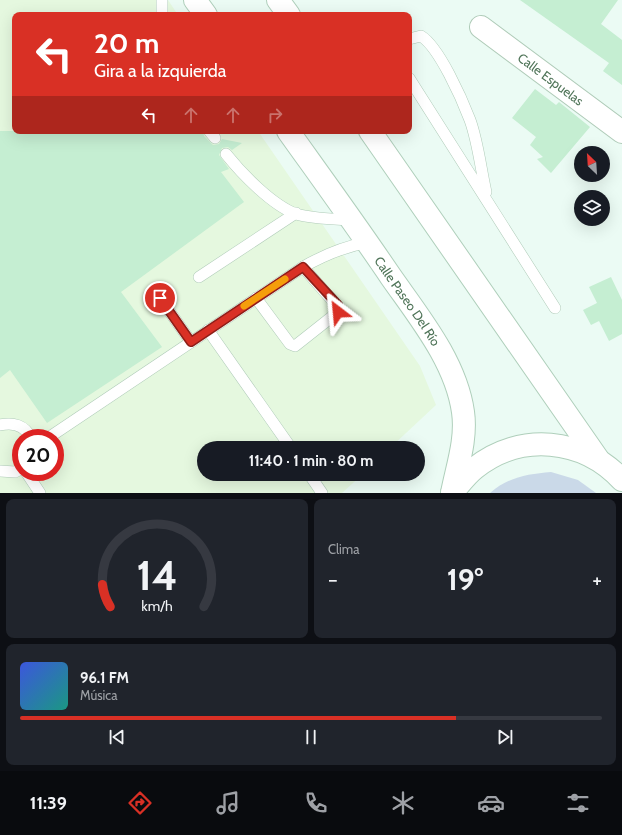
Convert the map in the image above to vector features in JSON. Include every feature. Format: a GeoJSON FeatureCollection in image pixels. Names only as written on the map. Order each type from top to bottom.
{"type":"FeatureCollection","features":[{"type":"Feature","properties":{"kind":"main road"},"geometry":{"type":"LineString","coordinates":[[196,0],[204,12]]}},
{"type":"Feature","properties":{"kind":"main road"},"geometry":{"type":"LineString","coordinates":[[278,0],[287,12]]}},
{"type":"Feature","properties":{"kind":"main road","name":"Calle Espuelas"},"geometry":{"type":"LineString","coordinates":[[480,26],[622,132]]}},
{"type":"Feature","properties":{"kind":"main road","name":"Calle Paseo Del Río"},"geometry":{"type":"LineString","coordinates":[[290,134],[368,242],[418,316],[446,362],[456,386],[463,413],[463,442],[452,493]]}},
{"type":"Feature","properties":{"kind":"main road"},"geometry":{"type":"LineString","coordinates":[[372,134],[598,459],[622,480]]}},
{"type":"Feature","properties":{"kind":"main road"},"geometry":{"type":"LineString","coordinates":[[452,493],[474,468],[503,451],[535,444],[568,447],[598,459]]}},
{"type":"Feature","properties":{"kind":"lane"},"geometry":{"type":"LineString","coordinates":[[162,0],[162,12]]}},
{"type":"Feature","properties":{"kind":"lane"},"geometry":{"type":"LineString","coordinates":[[412,38],[420,36],[428,41],[438,54],[470,121],[488,201]]}},
{"type":"Feature","properties":{"kind":"lane"},"geometry":{"type":"LineString","coordinates":[[412,83],[555,308]]}},
{"type":"Feature","properties":{"kind":"lane"},"geometry":{"type":"LineString","coordinates":[[226,154],[253,184],[276,202],[296,214],[352,220]]}},
{"type":"Feature","properties":{"kind":"lane"},"geometry":{"type":"LineString","coordinates":[[200,277],[296,214]]}},
{"type":"Feature","properties":{"kind":"lane"},"geometry":{"type":"LineString","coordinates":[[61,429],[303,267],[328,253],[347,246],[368,242]]}},
{"type":"Feature","properties":{"kind":"lane"},"geometry":{"type":"LineString","coordinates":[[256,298],[290,344],[295,346],[338,312],[339,308],[303,267]]}},
{"type":"Feature","properties":{"kind":"lane"},"geometry":{"type":"LineString","coordinates":[[160,298],[191,342]]}},
{"type":"Feature","properties":{"kind":"lane"},"geometry":{"type":"LineString","coordinates":[[208,330],[286,441]]}},
{"type":"Feature","properties":{"kind":"lane"},"geometry":{"type":"LineString","coordinates":[[0,425],[11,424],[22,427],[24,429]]}},
{"type":"Feature","properties":{"kind":"lane"},"geometry":{"type":"LineString","coordinates":[[0,471],[7,473],[12,472]]}},
{"type":"Feature","properties":{"kind":"lane"},"geometry":{"type":"LineString","coordinates":[[32,481],[40,493]]}},
{"type":"Feature","properties":{"kind":"lane"},"geometry":{"type":"LineString","coordinates":[[314,481],[322,493]]}},
{"type":"Feature","properties":{"kind":"shaded area"},"geometry":{"type":"Polygon","coordinates":[[[0,0],[168,0],[176,12],[12,12],[12,134],[260,134],[420,366],[436,405],[397,441],[197,441],[197,481],[355,481],[342,493],[0,493],[0,0]]]}},
{"type":"Feature","properties":{"kind":"shaded area"},"geometry":{"type":"Polygon","coordinates":[[[551,472],[578,480],[596,493],[490,493],[504,483],[519,477],[551,472]]]}},
{"type":"Feature","properties":{"kind":"building"},"geometry":{"type":"Polygon","coordinates":[[[520,0],[618,0],[601,24],[622,40],[622,85],[603,71],[609,63],[520,0]]]}},
{"type":"Feature","properties":{"kind":"building"},"geometry":{"type":"Polygon","coordinates":[[[535,89],[556,105],[559,102],[590,127],[551,173],[537,159],[543,157],[530,145],[536,137],[512,118],[535,89]]]}},
{"type":"Feature","properties":{"kind":"building"},"geometry":{"type":"Polygon","coordinates":[[[0,131],[12,131],[12,134],[204,134],[213,145],[219,144],[222,139],[242,143],[232,150],[228,147],[222,148],[219,155],[229,169],[221,172],[244,202],[121,292],[162,347],[47,423],[10,370],[0,378],[0,131]]]}},
{"type":"Feature","properties":{"kind":"building"},"geometry":{"type":"Polygon","coordinates":[[[611,277],[622,300],[622,334],[609,341],[599,321],[591,325],[583,310],[597,303],[589,287],[611,277]]]}},
{"type":"Feature","properties":{"kind":"slow traffic"},"geometry":{"type":"LineString","coordinates":[[244,306],[285,279]]}},
{"type":"Feature","properties":{"kind":"route"},"geometry":{"type":"LineString","coordinates":[[160,298],[191,342],[303,267],[338,305],[338,312]]}}]}
